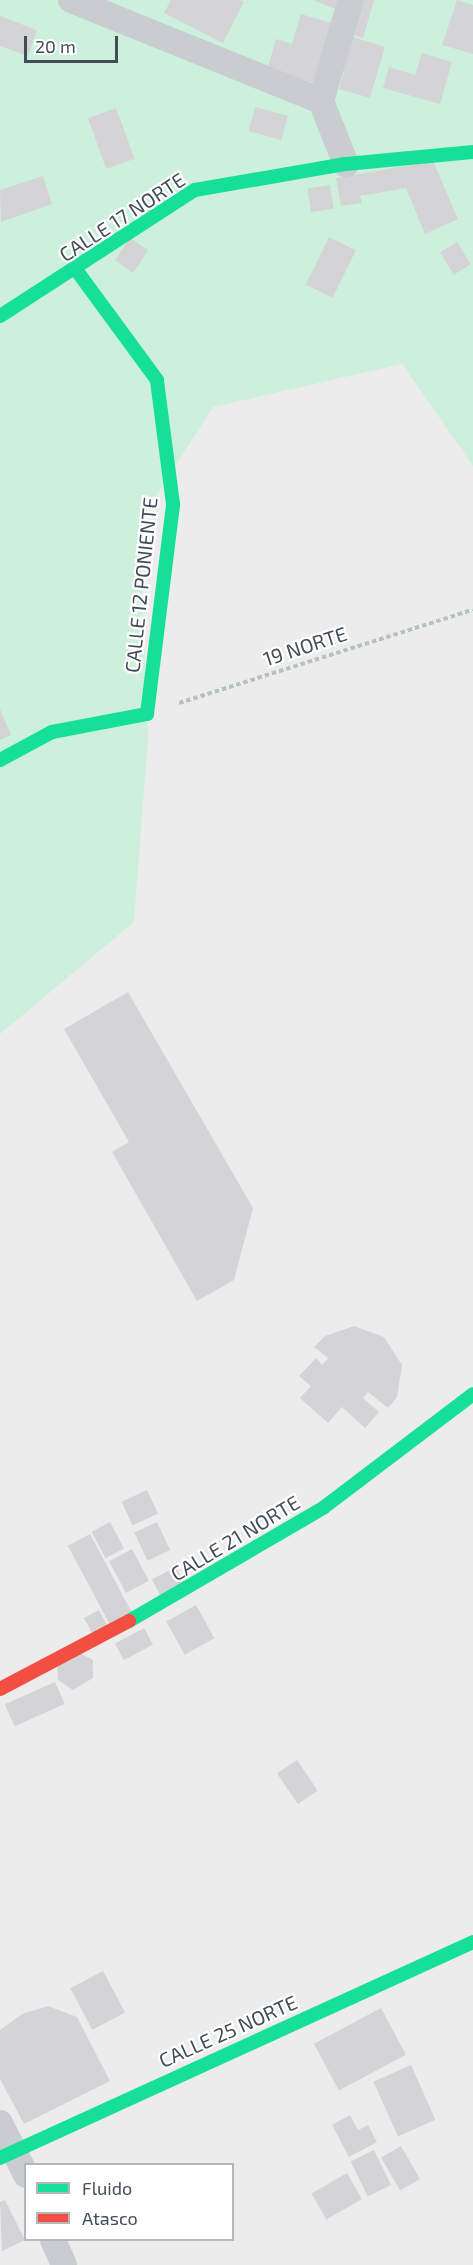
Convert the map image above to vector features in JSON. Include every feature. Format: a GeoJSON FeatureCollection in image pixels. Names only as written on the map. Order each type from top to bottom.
{"type":"FeatureCollection","features":[{"type":"Feature","properties":{"kind":"street"},"geometry":{"type":"LineString","coordinates":[[71,0],[116,21],[321,101]]}},
{"type":"Feature","properties":{"kind":"street"},"geometry":{"type":"LineString","coordinates":[[101,0],[116,21]]}},
{"type":"Feature","properties":{"kind":"street"},"geometry":{"type":"LineString","coordinates":[[346,164],[321,101],[351,0]]}},
{"type":"Feature","properties":{"kind":"street","name":"CALLE 17 NORTE"},"geometry":{"type":"LineString","coordinates":[[0,316],[77,271],[195,190],[346,164],[473,152]]}},
{"type":"Feature","properties":{"kind":"street","name":"CALLE 12 PONIENTE"},"geometry":{"type":"LineString","coordinates":[[77,271],[157,380],[173,504],[147,714]]}},
{"type":"Feature","properties":{"kind":"street"},"geometry":{"type":"LineString","coordinates":[[0,760],[52,732],[147,714]]}},
{"type":"Feature","properties":{"kind":"street","name":"CALLE 21 NORTE"},"geometry":{"type":"LineString","coordinates":[[0,1689],[186,1591],[323,1508],[473,1394]]}},
{"type":"Feature","properties":{"kind":"street","name":"CALLE 25 NORTE"},"geometry":{"type":"LineString","coordinates":[[7,2154],[473,1942]]}},
{"type":"Feature","properties":{"kind":"street"},"geometry":{"type":"LineString","coordinates":[[0,2124],[7,2154],[24,2173]]}},
{"type":"Feature","properties":{"kind":"street"},"geometry":{"type":"LineString","coordinates":[[53,2241],[64,2265]]}},
{"type":"Feature","properties":{"kind":"path","name":"19 NORTE"},"geometry":{"type":"LineString","coordinates":[[147,714],[473,610]]}},
{"type":"Feature","properties":{"kind":"green space"},"geometry":{"type":"Polygon","coordinates":[[[0,0],[473,0],[473,466],[402,364],[213,407],[139,523],[148,738],[134,922],[0,1034],[0,0]]]}},
{"type":"Feature","properties":{"kind":"building"},"geometry":{"type":"Polygon","coordinates":[[[171,0],[240,0],[244,2],[223,43],[164,13],[171,0]]]}},
{"type":"Feature","properties":{"kind":"building"},"geometry":{"type":"Polygon","coordinates":[[[313,0],[343,0],[340,11],[313,0]]]}},
{"type":"Feature","properties":{"kind":"building"},"geometry":{"type":"Polygon","coordinates":[[[353,0],[374,0],[363,38],[343,32],[353,0]]]}},
{"type":"Feature","properties":{"kind":"building"},"geometry":{"type":"Polygon","coordinates":[[[457,0],[473,5],[473,54],[442,45],[457,0]]]}},
{"type":"Feature","properties":{"kind":"building"},"geometry":{"type":"Polygon","coordinates":[[[301,14],[335,24],[317,84],[267,70],[276,39],[292,44],[301,14]]]}},
{"type":"Feature","properties":{"kind":"building"},"geometry":{"type":"Polygon","coordinates":[[[0,16],[37,30],[28,56],[0,46],[0,16]]]}},
{"type":"Feature","properties":{"kind":"building"},"geometry":{"type":"Polygon","coordinates":[[[343,34],[385,47],[370,98],[339,89],[344,71],[334,67],[343,34]]]}},
{"type":"Feature","properties":{"kind":"building"},"geometry":{"type":"Polygon","coordinates":[[[422,53],[452,62],[440,104],[383,88],[389,67],[415,75],[422,53]]]}},
{"type":"Feature","properties":{"kind":"building"},"geometry":{"type":"Polygon","coordinates":[[[255,107],[288,116],[281,140],[249,131],[255,107]]]}},
{"type":"Feature","properties":{"kind":"building"},"geometry":{"type":"Polygon","coordinates":[[[116,108],[134,159],[106,169],[88,118],[116,108]]]}},
{"type":"Feature","properties":{"kind":"building"},"geometry":{"type":"Polygon","coordinates":[[[433,161],[458,219],[425,234],[406,188],[360,196],[362,203],[341,206],[336,178],[433,161]]]}},
{"type":"Feature","properties":{"kind":"building"},"geometry":{"type":"Polygon","coordinates":[[[43,176],[52,204],[1,222],[0,190],[43,176]]]}},
{"type":"Feature","properties":{"kind":"building"},"geometry":{"type":"Polygon","coordinates":[[[330,185],[334,209],[311,212],[307,189],[330,185]]]}},
{"type":"Feature","properties":{"kind":"building"},"geometry":{"type":"Polygon","coordinates":[[[329,237],[356,250],[333,298],[306,285],[329,237]]]}},
{"type":"Feature","properties":{"kind":"building"},"geometry":{"type":"Polygon","coordinates":[[[130,238],[148,250],[133,273],[115,260],[130,238]]]}},
{"type":"Feature","properties":{"kind":"building"},"geometry":{"type":"Polygon","coordinates":[[[457,242],[471,264],[454,275],[440,253],[457,242]]]}},
{"type":"Feature","properties":{"kind":"building"},"geometry":{"type":"Polygon","coordinates":[[[0,709],[11,735],[0,740],[0,709]]]}},
{"type":"Feature","properties":{"kind":"building"},"geometry":{"type":"Polygon","coordinates":[[[128,992],[253,1208],[234,1280],[197,1301],[112,1152],[129,1142],[64,1029],[128,992]]]}},
{"type":"Feature","properties":{"kind":"building"},"geometry":{"type":"Polygon","coordinates":[[[354,1326],[384,1337],[402,1365],[397,1397],[388,1408],[368,1392],[363,1398],[379,1412],[365,1428],[342,1407],[328,1423],[300,1398],[311,1386],[299,1376],[316,1358],[322,1365],[328,1358],[314,1347],[325,1336],[354,1326]]]}},
{"type":"Feature","properties":{"kind":"building"},"geometry":{"type":"Polygon","coordinates":[[[147,1490],[158,1514],[133,1525],[122,1502],[147,1490]]]}},
{"type":"Feature","properties":{"kind":"building"},"geometry":{"type":"Polygon","coordinates":[[[110,1522],[124,1548],[106,1558],[91,1532],[110,1522]]]}},
{"type":"Feature","properties":{"kind":"building"},"geometry":{"type":"Polygon","coordinates":[[[157,1522],[170,1550],[147,1561],[134,1533],[157,1522]]]}},
{"type":"Feature","properties":{"kind":"building"},"geometry":{"type":"Polygon","coordinates":[[[90,1534],[132,1613],[110,1624],[68,1546],[90,1534]]]}},
{"type":"Feature","properties":{"kind":"building"},"geometry":{"type":"Polygon","coordinates":[[[132,1549],[149,1581],[126,1593],[109,1561],[132,1549]]]}},
{"type":"Feature","properties":{"kind":"building"},"geometry":{"type":"Polygon","coordinates":[[[176,1567],[186,1587],[162,1599],[152,1579],[176,1567]]]}},
{"type":"Feature","properties":{"kind":"building"},"geometry":{"type":"Polygon","coordinates":[[[196,1605],[214,1638],[185,1655],[166,1621],[196,1605]]]}},
{"type":"Feature","properties":{"kind":"building"},"geometry":{"type":"Polygon","coordinates":[[[99,1610],[108,1627],[93,1635],[84,1618],[99,1610]]]}},
{"type":"Feature","properties":{"kind":"building"},"geometry":{"type":"Polygon","coordinates":[[[144,1628],[153,1645],[124,1660],[115,1643],[144,1628]]]}},
{"type":"Feature","properties":{"kind":"building"},"geometry":{"type":"Polygon","coordinates":[[[78,1652],[93,1660],[93,1678],[73,1690],[58,1680],[57,1664],[78,1652]]]}},
{"type":"Feature","properties":{"kind":"building"},"geometry":{"type":"Polygon","coordinates":[[[55,1682],[65,1704],[15,1726],[5,1704],[55,1682]]]}},
{"type":"Feature","properties":{"kind":"building"},"geometry":{"type":"Polygon","coordinates":[[[297,1760],[318,1791],[298,1804],[277,1773],[297,1760]]]}},
{"type":"Feature","properties":{"kind":"building"},"geometry":{"type":"Polygon","coordinates":[[[103,1971],[125,2012],[92,2030],[70,1988],[103,1971]]]}},
{"type":"Feature","properties":{"kind":"building"},"geometry":{"type":"Polygon","coordinates":[[[48,2006],[77,2017],[110,2081],[24,2124],[0,2079],[0,2030],[22,2014],[48,2006]]]}},
{"type":"Feature","properties":{"kind":"building"},"geometry":{"type":"Polygon","coordinates":[[[381,2008],[406,2055],[339,2090],[314,2044],[381,2008]]]}},
{"type":"Feature","properties":{"kind":"building"},"geometry":{"type":"Polygon","coordinates":[[[411,2065],[435,2120],[398,2136],[374,2082],[411,2065]]]}},
{"type":"Feature","properties":{"kind":"building"},"geometry":{"type":"Polygon","coordinates":[[[350,2115],[358,2130],[368,2125],[377,2142],[349,2157],[332,2125],[350,2115]]]}},
{"type":"Feature","properties":{"kind":"building"},"geometry":{"type":"Polygon","coordinates":[[[401,2146],[420,2179],[400,2190],[381,2158],[401,2146]]]}},
{"type":"Feature","properties":{"kind":"building"},"geometry":{"type":"Polygon","coordinates":[[[374,2150],[391,2185],[368,2196],[351,2161],[374,2150]]]}},
{"type":"Feature","properties":{"kind":"building"},"geometry":{"type":"Polygon","coordinates":[[[347,2173],[362,2199],[326,2219],[311,2194],[347,2173]]]}},
{"type":"Feature","properties":{"kind":"building"},"geometry":{"type":"Polygon","coordinates":[[[5,2200],[24,2238],[24,2240],[2,2251],[0,2202],[5,2200]]]}},
{"type":"Feature","properties":{"kind":"traffic: fast"},"geometry":{"type":"LineString","coordinates":[[0,316],[195,190],[346,164],[473,152]]}},
{"type":"Feature","properties":{"kind":"traffic: fast"},"geometry":{"type":"LineString","coordinates":[[0,760],[52,732],[147,714],[173,504],[157,380],[77,271]]}},
{"type":"Feature","properties":{"kind":"traffic: fast"},"geometry":{"type":"LineString","coordinates":[[129,1621],[323,1508],[473,1394]]}},
{"type":"Feature","properties":{"kind":"traffic: fast"},"geometry":{"type":"LineString","coordinates":[[0,2158],[473,1942]]}},
{"type":"Feature","properties":{"kind":"traffic: jam"},"geometry":{"type":"LineString","coordinates":[[0,1689],[129,1621]]}}]}
